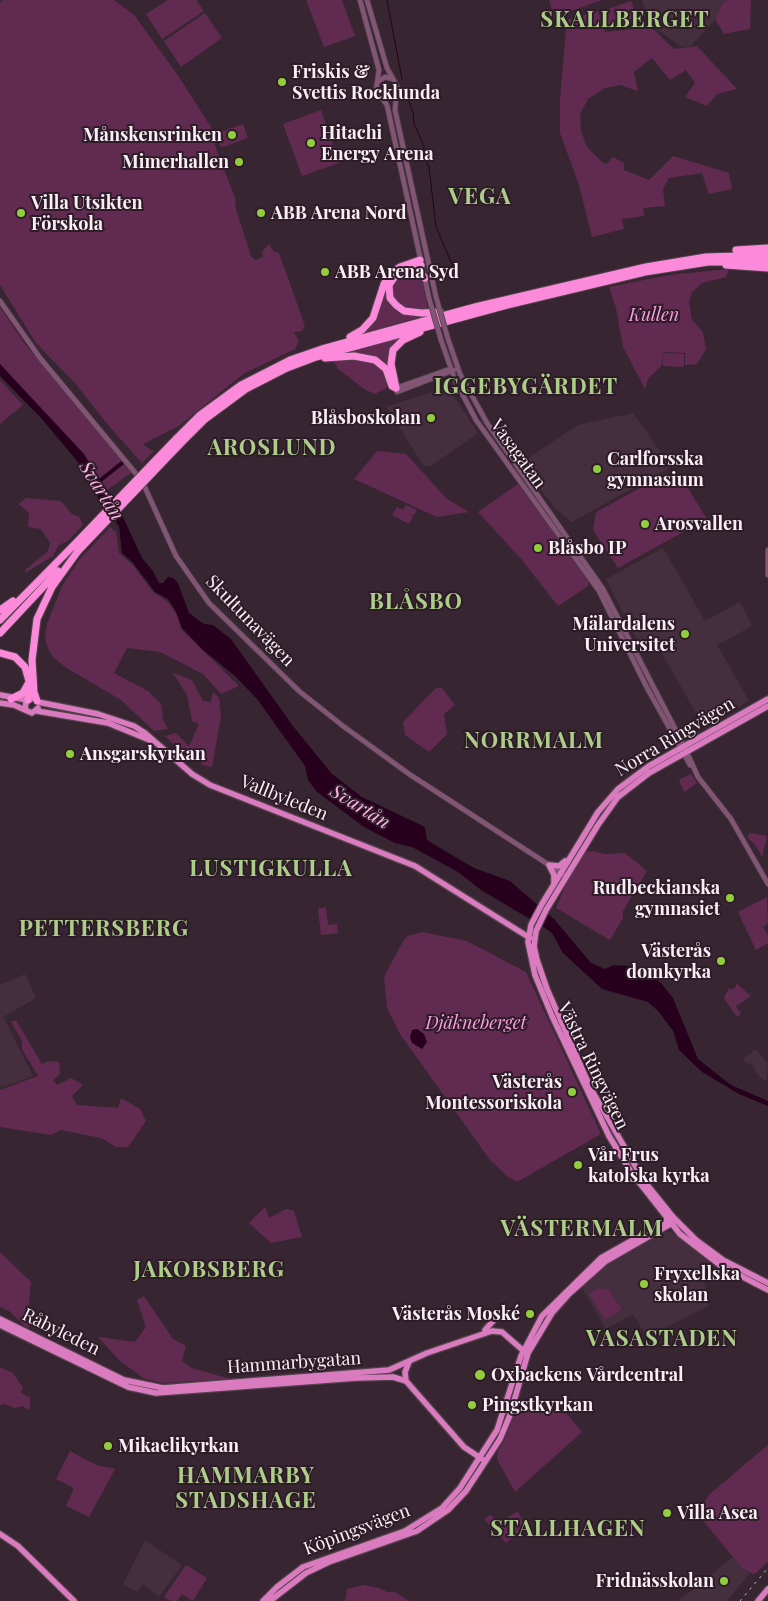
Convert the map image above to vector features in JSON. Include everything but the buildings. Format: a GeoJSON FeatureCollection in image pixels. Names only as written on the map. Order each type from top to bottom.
{"type":"FeatureCollection","features":[{"type":"Feature","properties":{"kind":"highway"},"geometry":{"type":"LineString","coordinates":[[706,257],[709,254],[768,248]]}},
{"type":"Feature","properties":{"kind":"highway"},"geometry":{"type":"LineString","coordinates":[[0,632],[75,548],[179,441],[200,415],[236,388],[267,371],[308,353],[323,352],[455,312],[620,272],[706,257],[768,255]]}},
{"type":"Feature","properties":{"kind":"highway"},"geometry":{"type":"LineString","coordinates":[[179,441],[228,402],[267,378],[323,352],[624,277],[692,264],[729,260],[768,261]]}},
{"type":"Feature","properties":{"kind":"highway"},"geometry":{"type":"LineString","coordinates":[[334,349],[366,327],[376,310],[384,284],[390,274],[400,266],[423,261]]}},
{"type":"Feature","properties":{"kind":"highway"},"geometry":{"type":"LineString","coordinates":[[423,261],[407,269],[390,282],[389,294],[396,306],[413,313],[455,312]]}},
{"type":"Feature","properties":{"kind":"highway"},"geometry":{"type":"LineString","coordinates":[[692,264],[696,267],[731,265],[768,268]]}},
{"type":"Feature","properties":{"kind":"highway"},"geometry":{"type":"LineString","coordinates":[[407,269],[418,271],[425,278]]}},
{"type":"Feature","properties":{"kind":"highway"},"geometry":{"type":"LineString","coordinates":[[396,390],[391,359],[396,346],[408,337],[448,321]]}},
{"type":"Feature","properties":{"kind":"highway"},"geometry":{"type":"LineString","coordinates":[[334,349],[379,363],[386,371],[392,386],[396,390]]}},
{"type":"Feature","properties":{"kind":"highway"},"geometry":{"type":"LineString","coordinates":[[0,620],[75,548]]}},
{"type":"Feature","properties":{"kind":"highway"},"geometry":{"type":"LineString","coordinates":[[38,701],[34,692],[33,651],[35,627],[42,605],[75,548]]}},
{"type":"Feature","properties":{"kind":"highway"},"geometry":{"type":"LineString","coordinates":[[0,610],[30,590]]}},
{"type":"Feature","properties":{"kind":"highway"},"geometry":{"type":"LineString","coordinates":[[0,653],[8,654],[21,661],[26,669],[29,681],[28,700]]}},
{"type":"Feature","properties":{"kind":"highway"},"geometry":{"type":"LineString","coordinates":[[11,699],[23,694],[29,681]]}},
{"type":"Feature","properties":{"kind":"main road"},"geometry":{"type":"LineString","coordinates":[[0,695],[11,699],[28,700],[25,709],[1,703]]}},
{"type":"Feature","properties":{"kind":"main road","name":"Vallbyleden"},"geometry":{"type":"LineString","coordinates":[[28,700],[117,719],[145,733],[192,774],[210,785],[414,866],[449,886],[532,942]]}},
{"type":"Feature","properties":{"kind":"main road","name":"Norra Ringvägen"},"geometry":{"type":"LineString","coordinates":[[532,942],[535,916],[548,900],[604,814],[618,797],[635,782],[683,750],[768,700]]}},
{"type":"Feature","properties":{"kind":"main road"},"geometry":{"type":"LineString","coordinates":[[37,711],[38,701]]}},
{"type":"Feature","properties":{"kind":"main road","name":"Norra Ringvägen"},"geometry":{"type":"LineString","coordinates":[[532,942],[554,884],[564,874],[569,858],[598,812],[618,789],[637,774],[768,706]]}},
{"type":"Feature","properties":{"kind":"main road","name":"Vallbyleden"},"geometry":{"type":"LineString","coordinates":[[25,709],[29,712],[37,711],[108,723],[152,741]]}},
{"type":"Feature","properties":{"kind":"main road"},"geometry":{"type":"LineString","coordinates":[[549,865],[559,866],[569,858]]}},
{"type":"Feature","properties":{"kind":"main road"},"geometry":{"type":"LineString","coordinates":[[549,865],[554,874],[554,884]]}},
{"type":"Feature","properties":{"kind":"main road"},"geometry":{"type":"LineString","coordinates":[[516,931],[525,930],[535,916]]}},
{"type":"Feature","properties":{"kind":"main road","name":"Vallbyleden"},"geometry":{"type":"LineString","coordinates":[[516,931],[532,942]]}},
{"type":"Feature","properties":{"kind":"main road","name":"Västra Ringvägen"},"geometry":{"type":"LineString","coordinates":[[532,942],[531,962],[540,991],[590,1096],[631,1172],[656,1205],[672,1221]]}},
{"type":"Feature","properties":{"kind":"main road","name":"Västra Ringvägen"},"geometry":{"type":"LineString","coordinates":[[532,942],[547,989],[590,1089],[636,1170],[680,1234],[727,1269],[768,1290]]}},
{"type":"Feature","properties":{"kind":"main road"},"geometry":{"type":"LineString","coordinates":[[656,1205],[660,1216],[659,1228]]}},
{"type":"Feature","properties":{"kind":"main road"},"geometry":{"type":"LineString","coordinates":[[525,1355],[530,1338],[547,1310],[590,1268],[611,1252],[672,1221],[691,1238],[723,1260],[768,1283]]}},
{"type":"Feature","properties":{"kind":"main road"},"geometry":{"type":"LineString","coordinates":[[525,1355],[546,1321],[578,1286],[615,1254],[659,1228],[680,1234]]}},
{"type":"Feature","properties":{"kind":"main road","name":"Råbyleden"},"geometry":{"type":"LineString","coordinates":[[0,1319],[107,1374]]}},
{"type":"Feature","properties":{"kind":"main road","name":"Hammarbygatan"},"geometry":{"type":"LineString","coordinates":[[479,1334],[488,1328],[493,1321]]}},
{"type":"Feature","properties":{"kind":"main road","name":"Råbyleden"},"geometry":{"type":"LineString","coordinates":[[0,1325],[107,1374]]}},
{"type":"Feature","properties":{"kind":"main road","name":"Hammarbygatan"},"geometry":{"type":"LineString","coordinates":[[107,1374],[130,1382],[174,1388],[328,1373],[377,1372],[388,1370],[479,1334],[498,1330],[515,1343]]}},
{"type":"Feature","properties":{"kind":"main road"},"geometry":{"type":"LineString","coordinates":[[515,1343],[524,1343],[530,1338]]}},
{"type":"Feature","properties":{"kind":"main road"},"geometry":{"type":"LineString","coordinates":[[515,1343],[525,1355]]}},
{"type":"Feature","properties":{"kind":"main road","name":"Köpingsvägen"},"geometry":{"type":"LineString","coordinates":[[263,1601],[277,1587],[303,1568],[395,1535],[442,1508],[454,1495],[480,1458],[501,1422],[525,1355]]}},
{"type":"Feature","properties":{"kind":"main road","name":"Köpingsvägen"},"geometry":{"type":"LineString","coordinates":[[270,1601],[296,1579],[317,1567],[405,1536],[432,1523],[455,1503],[486,1460],[505,1429],[525,1355]]}},
{"type":"Feature","properties":{"kind":"main road"},"geometry":{"type":"LineString","coordinates":[[409,1362],[405,1372],[406,1381],[464,1447],[486,1460]]}},
{"type":"Feature","properties":{"kind":"main road","name":"Hammarbygatan"},"geometry":{"type":"LineString","coordinates":[[107,1374],[135,1390],[156,1393],[356,1378],[393,1377],[406,1381]]}},
{"type":"Feature","properties":{"kind":"main road"},"geometry":{"type":"LineString","coordinates":[[0,1534],[18,1546],[74,1601]]}},
{"type":"Feature","properties":{"kind":"main road"},"geometry":{"type":"LineString","coordinates":[[758,1601],[768,1590]]}},
{"type":"Feature","properties":{"kind":"street"},"geometry":{"type":"LineString","coordinates":[[360,0],[380,75],[376,90],[380,97],[389,99],[396,94],[398,87],[385,63],[367,0]]}},
{"type":"Feature","properties":{"kind":"street"},"geometry":{"type":"LineString","coordinates":[[377,83],[385,77],[394,80]]}},
{"type":"Feature","properties":{"kind":"street","name":"Vasagatan"},"geometry":{"type":"LineString","coordinates":[[396,94],[394,110],[429,298],[441,340],[455,380],[476,420],[510,461]]}},
{"type":"Feature","properties":{"kind":"street","name":"Vasagatan"},"geometry":{"type":"LineString","coordinates":[[380,97],[387,105],[423,261],[458,368],[487,423],[510,461],[599,591],[694,770],[731,819],[768,884]]}},
{"type":"Feature","properties":{"kind":"street","name":"Skultunavägen"},"geometry":{"type":"LineString","coordinates":[[0,301],[40,358],[142,481],[176,556],[210,603],[299,691],[336,721],[409,774],[564,874]]}},
{"type":"Feature","properties":{"kind":"street"},"geometry":{"type":"LineString","coordinates":[[440,374],[445,367],[446,354]]}},
{"type":"Feature","properties":{"kind":"street"},"geometry":{"type":"LineString","coordinates":[[396,390],[458,368]]}},
{"type":"Feature","properties":{"kind":"street"},"geometry":{"type":"LineString","coordinates":[[440,374],[455,380]]}},
{"type":"Feature","properties":{"kind":"street"},"geometry":{"type":"LineString","coordinates":[[768,550],[768,575]]}},
{"type":"Feature","properties":{"kind":"shaded area"},"geometry":{"type":"Polygon","coordinates":[[[642,0],[728,0],[723,3],[715,19],[691,46],[682,47],[651,25],[642,0]]]}},
{"type":"Feature","properties":{"kind":"shaded area","name":"Blåsboskolan"},"geometry":{"type":"Polygon","coordinates":[[[448,387],[478,433],[431,466],[424,466],[386,407],[448,387]]]}},
{"type":"Feature","properties":{"kind":"shaded area","name":"Carlforsska gymnasium"},"geometry":{"type":"Polygon","coordinates":[[[633,413],[671,467],[572,522],[554,507],[527,471],[524,461],[578,425],[633,413]]]}},
{"type":"Feature","properties":{"kind":"shaded area","name":"Mälardalens Universitet"},"geometry":{"type":"Polygon","coordinates":[[[663,548],[705,621],[740,602],[752,626],[717,645],[749,701],[704,727],[656,643],[642,650],[606,579],[663,548]]]}},
{"type":"Feature","properties":{"kind":"shaded area"},"geometry":{"type":"Polygon","coordinates":[[[25,974],[36,998],[3,1017],[33,1076],[0,1088],[0,985],[25,974]]]}},
{"type":"Feature","properties":{"kind":"shaded area"},"geometry":{"type":"Polygon","coordinates":[[[756,1049],[768,1064],[766,1082],[755,1072],[751,1063],[748,1065],[743,1059],[756,1049]]]}},
{"type":"Feature","properties":{"kind":"shaded area","name":"Fryxellska skolan"},"geometry":{"type":"Polygon","coordinates":[[[668,1231],[677,1235],[713,1265],[704,1282],[708,1306],[647,1337],[633,1314],[606,1329],[581,1286],[613,1258],[668,1231]]]}},
{"type":"Feature","properties":{"kind":"shaded area"},"geometry":{"type":"Polygon","coordinates":[[[145,1540],[182,1565],[159,1597],[143,1584],[137,1592],[123,1584],[145,1540]]]}},
{"type":"Feature","properties":{"kind":"shaded area","name":"Fridnässkolan"},"geometry":{"type":"Polygon","coordinates":[[[735,1558],[749,1574],[727,1601],[677,1601],[730,1559],[735,1558]]]}},
{"type":"Feature","properties":{"kind":"green space"},"geometry":{"type":"Polygon","coordinates":[[[3,0],[114,0],[134,15],[177,74],[211,127],[216,149],[236,200],[235,206],[251,256],[255,260],[263,257],[262,252],[269,244],[274,252],[279,253],[305,326],[302,331],[294,332],[299,341],[295,349],[243,374],[179,426],[143,444],[154,451],[142,463],[108,425],[75,383],[36,343],[0,285],[0,2],[3,0]]]}},
{"type":"Feature","properties":{"kind":"green space"},"geometry":{"type":"Polygon","coordinates":[[[168,0],[196,0],[204,11],[162,39],[146,14],[168,0]]]}},
{"type":"Feature","properties":{"kind":"green space"},"geometry":{"type":"Polygon","coordinates":[[[306,0],[342,0],[355,36],[324,47],[306,0]]]}},
{"type":"Feature","properties":{"kind":"green space"},"geometry":{"type":"Polygon","coordinates":[[[549,0],[602,0],[554,17],[549,0]]]}},
{"type":"Feature","properties":{"kind":"green space"},"geometry":{"type":"Polygon","coordinates":[[[728,0],[751,0],[750,29],[724,34],[715,19],[723,3],[728,0]]]}},
{"type":"Feature","properties":{"kind":"green space"},"geometry":{"type":"Polygon","coordinates":[[[631,1],[638,20],[608,29],[602,11],[631,1]]]}},
{"type":"Feature","properties":{"kind":"green space"},"geometry":{"type":"Polygon","coordinates":[[[598,11],[605,32],[651,27],[674,49],[697,46],[737,89],[717,94],[707,106],[685,97],[695,83],[686,70],[670,80],[652,58],[634,72],[638,91],[620,85],[605,88],[588,99],[580,114],[581,131],[587,147],[602,162],[606,164],[613,157],[624,163],[624,170],[649,180],[673,156],[729,173],[732,189],[709,194],[702,173],[669,178],[663,189],[665,206],[643,208],[644,216],[622,219],[624,229],[592,237],[579,185],[560,133],[560,98],[567,20],[598,11]]]}},
{"type":"Feature","properties":{"kind":"green space"},"geometry":{"type":"Polygon","coordinates":[[[205,13],[222,38],[181,67],[164,41],[205,13]]]}},
{"type":"Feature","properties":{"kind":"green space","name":"Hitachi Energy Arena"},"geometry":{"type":"Polygon","coordinates":[[[321,110],[339,163],[302,176],[283,124],[321,110]]]}},
{"type":"Feature","properties":{"kind":"green space","name":"Månskensrinken"},"geometry":{"type":"Polygon","coordinates":[[[243,124],[248,138],[223,147],[220,146],[217,133],[243,124]]]}},
{"type":"Feature","properties":{"kind":"green space","name":"Kullen"},"geometry":{"type":"Polygon","coordinates":[[[729,269],[726,277],[702,283],[692,292],[689,302],[692,320],[703,332],[706,349],[697,364],[685,365],[685,353],[663,352],[662,365],[648,379],[645,389],[623,347],[616,308],[609,287],[669,275],[729,269]]]}},
{"type":"Feature","properties":{"kind":"green space"},"geometry":{"type":"Polygon","coordinates":[[[415,272],[421,277],[428,309],[408,309],[394,299],[392,290],[396,280],[404,274],[415,272]]]}},
{"type":"Feature","properties":{"kind":"green space"},"geometry":{"type":"Polygon","coordinates":[[[386,290],[390,304],[395,310],[404,314],[425,316],[360,334],[386,290]]]}},
{"type":"Feature","properties":{"kind":"green space"},"geometry":{"type":"Polygon","coordinates":[[[0,307],[24,343],[132,472],[107,490],[0,364],[0,307]]]}},
{"type":"Feature","properties":{"kind":"green space"},"geometry":{"type":"Polygon","coordinates":[[[409,333],[398,339],[389,353],[390,374],[387,367],[344,354],[409,333]]]}},
{"type":"Feature","properties":{"kind":"green space"},"geometry":{"type":"Polygon","coordinates":[[[663,353],[684,354],[684,367],[663,366],[663,353]]]}},
{"type":"Feature","properties":{"kind":"green space"},"geometry":{"type":"Polygon","coordinates":[[[342,358],[359,359],[377,364],[384,372],[387,388],[375,394],[364,389],[338,369],[334,362],[342,358]]]}},
{"type":"Feature","properties":{"kind":"green space"},"geometry":{"type":"Polygon","coordinates":[[[0,380],[23,405],[0,424],[0,380]]]}},
{"type":"Feature","properties":{"kind":"green space"},"geometry":{"type":"Polygon","coordinates":[[[377,451],[406,454],[447,499],[469,512],[437,517],[354,479],[377,451]]]}},
{"type":"Feature","properties":{"kind":"green space","name":"Arosvallen"},"geometry":{"type":"Polygon","coordinates":[[[666,474],[686,485],[707,519],[618,568],[593,530],[596,512],[666,474]]]}},
{"type":"Feature","properties":{"kind":"green space","name":"Blåsbo IP"},"geometry":{"type":"Polygon","coordinates":[[[518,484],[589,581],[588,586],[558,606],[522,560],[478,512],[518,484]]]}},
{"type":"Feature","properties":{"kind":"green space"},"geometry":{"type":"Polygon","coordinates":[[[26,498],[61,501],[72,514],[79,517],[83,525],[69,540],[58,546],[53,556],[25,573],[25,570],[48,551],[50,543],[41,529],[28,527],[29,513],[19,504],[26,498]]]}},
{"type":"Feature","properties":{"kind":"green space"},"geometry":{"type":"Polygon","coordinates":[[[406,505],[417,510],[414,515],[411,514],[413,516],[409,524],[392,515],[397,507],[403,510],[406,505]]]}},
{"type":"Feature","properties":{"kind":"green space"},"geometry":{"type":"Polygon","coordinates":[[[110,527],[116,532],[119,553],[132,564],[153,592],[167,601],[178,616],[181,629],[239,686],[221,694],[203,674],[160,652],[127,648],[114,673],[148,691],[161,704],[163,720],[168,729],[154,731],[121,700],[65,667],[52,656],[45,639],[47,624],[62,586],[79,560],[110,527]]]}},
{"type":"Feature","properties":{"kind":"green space"},"geometry":{"type":"Polygon","coordinates":[[[173,673],[192,680],[203,701],[211,702],[213,692],[219,698],[221,717],[212,767],[202,765],[200,757],[180,750],[165,736],[176,733],[189,746],[199,724],[192,721],[187,695],[173,673]]]}},
{"type":"Feature","properties":{"kind":"green space"},"geometry":{"type":"Polygon","coordinates":[[[441,687],[455,705],[444,714],[447,734],[429,752],[405,735],[403,722],[435,689],[441,687]]]}},
{"type":"Feature","properties":{"kind":"green space"},"geometry":{"type":"Polygon","coordinates":[[[691,774],[697,783],[684,792],[679,780],[691,774]]]}},
{"type":"Feature","properties":{"kind":"green space"},"geometry":{"type":"Polygon","coordinates":[[[750,833],[767,836],[762,857],[756,846],[747,837],[750,833]]]}},
{"type":"Feature","properties":{"kind":"green space"},"geometry":{"type":"Polygon","coordinates":[[[593,851],[605,854],[625,853],[647,871],[623,911],[623,918],[610,940],[556,908],[566,884],[585,852],[593,851]]]}},
{"type":"Feature","properties":{"kind":"green space"},"geometry":{"type":"Polygon","coordinates":[[[767,897],[768,923],[763,927],[768,935],[768,943],[756,950],[738,912],[767,897]]]}},
{"type":"Feature","properties":{"kind":"green space"},"geometry":{"type":"Polygon","coordinates":[[[326,907],[328,925],[337,924],[338,933],[321,935],[318,909],[326,907]]]}},
{"type":"Feature","properties":{"kind":"green space","name":"Djäkneberget"},"geometry":{"type":"Polygon","coordinates":[[[422,932],[467,941],[526,972],[601,1134],[517,1182],[508,1177],[490,1160],[400,1034],[387,1008],[384,977],[403,941],[408,936],[422,932]]]}},
{"type":"Feature","properties":{"kind":"green space"},"geometry":{"type":"Polygon","coordinates":[[[736,983],[751,996],[736,1006],[741,1014],[737,1017],[724,998],[729,988],[732,990],[736,987],[736,983]]]}},
{"type":"Feature","properties":{"kind":"green space"},"geometry":{"type":"Polygon","coordinates":[[[16,1020],[42,1064],[49,1061],[59,1062],[60,1074],[53,1080],[57,1085],[71,1078],[83,1085],[72,1096],[77,1105],[118,1108],[121,1098],[140,1109],[146,1121],[128,1147],[116,1147],[101,1138],[61,1130],[51,1135],[0,1127],[0,1090],[38,1076],[22,1049],[22,1041],[11,1022],[16,1020]]]}},
{"type":"Feature","properties":{"kind":"green space"},"geometry":{"type":"Polygon","coordinates":[[[265,1207],[269,1218],[286,1209],[294,1211],[302,1237],[271,1243],[249,1223],[265,1207]]]}},
{"type":"Feature","properties":{"kind":"green space"},"geometry":{"type":"Polygon","coordinates":[[[0,1252],[31,1282],[28,1311],[35,1322],[27,1328],[9,1311],[0,1307],[0,1252]]]}},
{"type":"Feature","properties":{"kind":"green space"},"geometry":{"type":"Polygon","coordinates":[[[599,1288],[609,1290],[622,1310],[605,1320],[589,1294],[599,1288]]]}},
{"type":"Feature","properties":{"kind":"green space"},"geometry":{"type":"Polygon","coordinates":[[[144,1296],[173,1339],[186,1346],[182,1361],[192,1368],[230,1379],[162,1383],[145,1379],[120,1361],[98,1337],[135,1342],[146,1327],[137,1300],[144,1296]]]}},
{"type":"Feature","properties":{"kind":"green space"},"geometry":{"type":"Polygon","coordinates":[[[0,1367],[13,1373],[23,1388],[21,1393],[30,1397],[30,1408],[27,1410],[23,1406],[14,1408],[5,1404],[0,1405],[0,1367]]]}},
{"type":"Feature","properties":{"kind":"green space"},"geometry":{"type":"Polygon","coordinates":[[[517,1405],[567,1414],[582,1432],[515,1492],[497,1459],[498,1451],[505,1439],[517,1405]]]}},
{"type":"Feature","properties":{"kind":"green space"},"geometry":{"type":"Polygon","coordinates":[[[768,1445],[768,1561],[754,1575],[742,1568],[701,1518],[702,1505],[711,1493],[768,1445]]]}},
{"type":"Feature","properties":{"kind":"green space"},"geometry":{"type":"Polygon","coordinates":[[[70,1451],[96,1465],[115,1469],[89,1517],[66,1506],[74,1488],[56,1479],[70,1451]]]}},
{"type":"Feature","properties":{"kind":"green space"},"geometry":{"type":"Polygon","coordinates":[[[518,1511],[525,1527],[506,1543],[484,1519],[490,1515],[500,1522],[518,1511]]]}},
{"type":"Feature","properties":{"kind":"green space"},"geometry":{"type":"Polygon","coordinates":[[[186,1565],[207,1578],[193,1601],[182,1594],[177,1601],[171,1601],[164,1597],[186,1565]]]}},
{"type":"Feature","properties":{"kind":"green space"},"geometry":{"type":"Polygon","coordinates":[[[364,1585],[387,1592],[395,1592],[409,1601],[345,1601],[347,1589],[364,1585]]]}},
{"type":"Feature","properties":{"kind":"water","name":"Svartån"},"geometry":{"type":"Polygon","coordinates":[[[0,364],[84,454],[123,517],[142,558],[153,571],[159,583],[163,583],[168,577],[173,578],[178,583],[189,613],[204,624],[213,625],[231,639],[293,726],[332,774],[362,797],[425,827],[427,840],[440,848],[474,868],[510,881],[554,919],[591,963],[605,969],[614,965],[630,966],[648,972],[661,983],[673,998],[698,1059],[731,1085],[768,1101],[768,1106],[739,1094],[702,1072],[679,1050],[673,1031],[659,1012],[648,1002],[602,989],[563,953],[552,933],[545,928],[481,890],[458,872],[412,847],[395,843],[364,827],[316,791],[308,780],[305,766],[257,699],[235,676],[203,650],[182,628],[175,610],[168,599],[155,592],[133,563],[122,553],[119,526],[101,503],[77,461],[41,418],[0,376],[0,364]]]}},
{"type":"Feature","properties":{"kind":"water"},"geometry":{"type":"Polygon","coordinates":[[[417,1029],[424,1034],[427,1042],[422,1049],[412,1043],[410,1037],[412,1030],[417,1029]]]}},
{"type":"Feature","properties":{"kind":"waterway"},"geometry":{"type":"LineString","coordinates":[[387,0],[402,79]]}},
{"type":"Feature","properties":{"kind":"waterway"},"geometry":{"type":"LineString","coordinates":[[406,93],[413,112],[414,124],[424,146],[424,157],[429,167],[436,227],[454,269],[454,280]]}},
{"type":"Feature","properties":{"kind":"waterway","name":"Svartån"},"geometry":{"type":"LineString","coordinates":[[97,483],[122,463]]}},
{"type":"Feature","properties":{"kind":"railway"},"geometry":{"type":"LineString","coordinates":[[740,1601],[768,1568]]}},
{"type":"Feature","properties":{"kind":"place","name":"Friskis & Svettis Rocklunda"},"geometry":{"type":"Point","coordinates":[282,82]}},
{"type":"Feature","properties":{"kind":"place","name":"Månskensrinken"},"geometry":{"type":"Point","coordinates":[232,135]}},
{"type":"Feature","properties":{"kind":"place","name":"Hitachi Energy Arena"},"geometry":{"type":"Point","coordinates":[311,143]}},
{"type":"Feature","properties":{"kind":"place","name":"Mimerhallen"},"geometry":{"type":"Point","coordinates":[239,162]}},
{"type":"Feature","properties":{"kind":"place","name":"Villa Utsikten Förskola"},"geometry":{"type":"Point","coordinates":[21,213]}},
{"type":"Feature","properties":{"kind":"place","name":"ABB Arena Nord"},"geometry":{"type":"Point","coordinates":[261,213]}},
{"type":"Feature","properties":{"kind":"place","name":"ABB Arena Syd"},"geometry":{"type":"Point","coordinates":[325,272]}},
{"type":"Feature","properties":{"kind":"place","name":"Blåsboskolan"},"geometry":{"type":"Point","coordinates":[431,418]}},
{"type":"Feature","properties":{"kind":"place","name":"Carlforsska gymnasium"},"geometry":{"type":"Point","coordinates":[597,469]}},
{"type":"Feature","properties":{"kind":"place","name":"Arosvallen"},"geometry":{"type":"Point","coordinates":[645,524]}},
{"type":"Feature","properties":{"kind":"place","name":"Blåsbo IP"},"geometry":{"type":"Point","coordinates":[538,548]}},
{"type":"Feature","properties":{"kind":"place","name":"Mälardalens Universitet"},"geometry":{"type":"Point","coordinates":[685,634]}},
{"type":"Feature","properties":{"kind":"place","name":"Ansgarskyrkan"},"geometry":{"type":"Point","coordinates":[70,754]}},
{"type":"Feature","properties":{"kind":"place","name":"Rudbeckianska gymnasiet"},"geometry":{"type":"Point","coordinates":[730,898]}},
{"type":"Feature","properties":{"kind":"place","name":"Västerås domkyrka"},"geometry":{"type":"Point","coordinates":[721,961]}},
{"type":"Feature","properties":{"kind":"place","name":"Västerås Montessoriskola"},"geometry":{"type":"Point","coordinates":[572,1092]}},
{"type":"Feature","properties":{"kind":"place","name":"Vår Frus katolska kyrka"},"geometry":{"type":"Point","coordinates":[578,1165]}},
{"type":"Feature","properties":{"kind":"place","name":"Fryxellska skolan"},"geometry":{"type":"Point","coordinates":[644,1284]}},
{"type":"Feature","properties":{"kind":"place","name":"Västerås Moské"},"geometry":{"type":"Point","coordinates":[530,1314]}},
{"type":"Feature","properties":{"kind":"place","name":"Oxbackens Vårdcentral"},"geometry":{"type":"Point","coordinates":[480,1375]}},
{"type":"Feature","properties":{"kind":"place","name":"Pingstkyrkan"},"geometry":{"type":"Point","coordinates":[472,1405]}},
{"type":"Feature","properties":{"kind":"place","name":"Mikaelikyrkan"},"geometry":{"type":"Point","coordinates":[108,1446]}},
{"type":"Feature","properties":{"kind":"place","name":"Villa Asea"},"geometry":{"type":"Point","coordinates":[667,1513]}},
{"type":"Feature","properties":{"kind":"place","name":"Fridnässkolan"},"geometry":{"type":"Point","coordinates":[724,1581]}},
{"type":"Feature","properties":{"kind":"district","name":"SKALLBERGET"},"geometry":{"type":"Point","coordinates":[625,20]}},
{"type":"Feature","properties":{"kind":"district","name":"VEGA"},"geometry":{"type":"Point","coordinates":[480,197]}},
{"type":"Feature","properties":{"kind":"district","name":"IGGEBYGÄRDET"},"geometry":{"type":"Point","coordinates":[526,387]}},
{"type":"Feature","properties":{"kind":"district","name":"AROSLUND"},"geometry":{"type":"Point","coordinates":[272,448]}},
{"type":"Feature","properties":{"kind":"district","name":"BLÅSBO"},"geometry":{"type":"Point","coordinates":[416,602]}},
{"type":"Feature","properties":{"kind":"district","name":"NORRMALM"},"geometry":{"type":"Point","coordinates":[534,741]}},
{"type":"Feature","properties":{"kind":"district","name":"LUSTIGKULLA"},"geometry":{"type":"Point","coordinates":[271,869]}},
{"type":"Feature","properties":{"kind":"district","name":"PETTERSBERG"},"geometry":{"type":"Point","coordinates":[104,929]}},
{"type":"Feature","properties":{"kind":"district","name":"VÄSTERMALM"},"geometry":{"type":"Point","coordinates":[582,1229]}},
{"type":"Feature","properties":{"kind":"district","name":"JAKOBSBERG"},"geometry":{"type":"Point","coordinates":[209,1270]}},
{"type":"Feature","properties":{"kind":"district","name":"VASASTADEN"},"geometry":{"type":"Point","coordinates":[662,1339]}},
{"type":"Feature","properties":{"kind":"district","name":"HAMMARBY STADSHAGE"},"geometry":{"type":"Point","coordinates":[246,1488]}},
{"type":"Feature","properties":{"kind":"district","name":"STALLHAGEN"},"geometry":{"type":"Point","coordinates":[568,1529]}}]}
